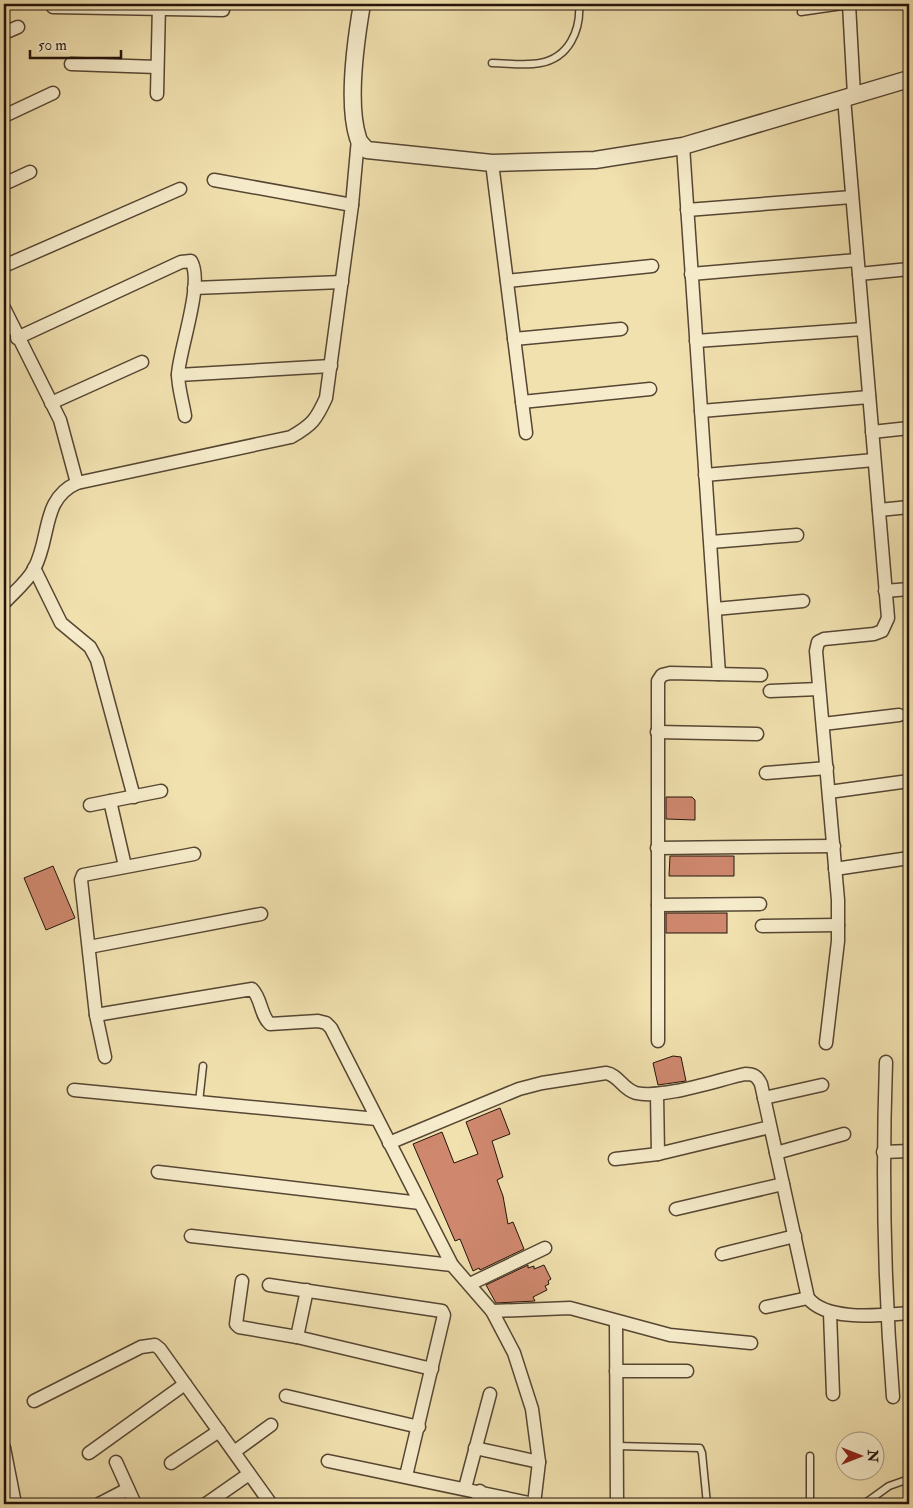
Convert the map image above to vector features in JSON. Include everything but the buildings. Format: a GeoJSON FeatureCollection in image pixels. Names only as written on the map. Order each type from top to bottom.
{"type":"FeatureCollection","features":[{"type":"Feature","properties":{"kind":"street"},"geometry":{"type":"LineString","coordinates":[[4,603],[34,568],[42,549],[54,502],[59,494],[77,483],[291,437],[307,428],[316,419],[326,398],[352,205],[358,139],[353,104],[356,37],[362,4]]}},
{"type":"Feature","properties":{"kind":"street"},"geometry":{"type":"LineString","coordinates":[[826,1043],[838,925],[836,869],[816,651],[818,642],[824,639],[874,634],[882,631],[888,618],[852,197],[849,4]]}},
{"type":"Feature","properties":{"kind":"street"},"geometry":{"type":"LineString","coordinates":[[53,6],[223,10]]}},
{"type":"Feature","properties":{"kind":"street"},"geometry":{"type":"LineString","coordinates":[[157,94],[159,7]]}},
{"type":"Feature","properties":{"kind":"street"},"geometry":{"type":"LineString","coordinates":[[4,33],[18,27]]}},
{"type":"Feature","properties":{"kind":"street"},"geometry":{"type":"LineString","coordinates":[[71,64],[157,67]]}},
{"type":"Feature","properties":{"kind":"street"},"geometry":{"type":"LineString","coordinates":[[358,139],[367,150],[492,163],[595,160],[682,146],[909,79]]}},
{"type":"Feature","properties":{"kind":"street"},"geometry":{"type":"LineString","coordinates":[[4,116],[53,93]]}},
{"type":"Feature","properties":{"kind":"street"},"geometry":{"type":"LineString","coordinates":[[682,146],[719,674]]}},
{"type":"Feature","properties":{"kind":"street"},"geometry":{"type":"LineString","coordinates":[[492,163],[526,433]]}},
{"type":"Feature","properties":{"kind":"street"},"geometry":{"type":"LineString","coordinates":[[4,184],[30,172]]}},
{"type":"Feature","properties":{"kind":"street"},"geometry":{"type":"LineString","coordinates":[[214,180],[352,205]]}},
{"type":"Feature","properties":{"kind":"street"},"geometry":{"type":"LineString","coordinates":[[4,266],[180,189]]}},
{"type":"Feature","properties":{"kind":"street"},"geometry":{"type":"LineString","coordinates":[[687,210],[852,197]]}},
{"type":"Feature","properties":{"kind":"street"},"geometry":{"type":"LineString","coordinates":[[691,274],[857,260]]}},
{"type":"Feature","properties":{"kind":"street"},"geometry":{"type":"LineString","coordinates":[[17,338],[181,262],[191,261],[195,268],[194,288],[178,375],[185,416]]}},
{"type":"Feature","properties":{"kind":"street"},"geometry":{"type":"LineString","coordinates":[[507,281],[652,266]]}},
{"type":"Feature","properties":{"kind":"street"},"geometry":{"type":"LineString","coordinates":[[858,274],[909,268]]}},
{"type":"Feature","properties":{"kind":"street"},"geometry":{"type":"LineString","coordinates":[[194,288],[342,282]]}},
{"type":"Feature","properties":{"kind":"street"},"geometry":{"type":"LineString","coordinates":[[4,308],[17,338],[51,403],[67,441],[77,483]]}},
{"type":"Feature","properties":{"kind":"street"},"geometry":{"type":"LineString","coordinates":[[514,339],[620,329]]}},
{"type":"Feature","properties":{"kind":"street"},"geometry":{"type":"LineString","coordinates":[[696,341],[863,329]]}},
{"type":"Feature","properties":{"kind":"street"},"geometry":{"type":"LineString","coordinates":[[51,403],[142,362]]}},
{"type":"Feature","properties":{"kind":"street"},"geometry":{"type":"LineString","coordinates":[[178,375],[331,366]]}},
{"type":"Feature","properties":{"kind":"street"},"geometry":{"type":"LineString","coordinates":[[522,402],[650,389]]}},
{"type":"Feature","properties":{"kind":"street"},"geometry":{"type":"LineString","coordinates":[[701,411],[869,397]]}},
{"type":"Feature","properties":{"kind":"street"},"geometry":{"type":"LineString","coordinates":[[872,432],[909,428]]}},
{"type":"Feature","properties":{"kind":"street"},"geometry":{"type":"LineString","coordinates":[[705,474],[874,460]]}},
{"type":"Feature","properties":{"kind":"street"},"geometry":{"type":"LineString","coordinates":[[879,510],[909,507]]}},
{"type":"Feature","properties":{"kind":"street"},"geometry":{"type":"LineString","coordinates":[[711,542],[797,535]]}},
{"type":"Feature","properties":{"kind":"street"},"geometry":{"type":"LineString","coordinates":[[34,568],[61,623],[90,647],[97,660],[134,796]]}},
{"type":"Feature","properties":{"kind":"street"},"geometry":{"type":"LineString","coordinates":[[886,591],[909,589]]}},
{"type":"Feature","properties":{"kind":"street"},"geometry":{"type":"LineString","coordinates":[[714,609],[803,601]]}},
{"type":"Feature","properties":{"kind":"street"},"geometry":{"type":"LineString","coordinates":[[658,1042],[658,681],[662,675],[761,675]]}},
{"type":"Feature","properties":{"kind":"street"},"geometry":{"type":"LineString","coordinates":[[770,691],[820,689]]}},
{"type":"Feature","properties":{"kind":"street"},"geometry":{"type":"LineString","coordinates":[[823,724],[899,716]]}},
{"type":"Feature","properties":{"kind":"street"},"geometry":{"type":"LineString","coordinates":[[657,732],[757,734]]}},
{"type":"Feature","properties":{"kind":"street"},"geometry":{"type":"LineString","coordinates":[[766,773],[827,768]]}},
{"type":"Feature","properties":{"kind":"street"},"geometry":{"type":"LineString","coordinates":[[829,792],[909,781]]}},
{"type":"Feature","properties":{"kind":"street"},"geometry":{"type":"LineString","coordinates":[[90,805],[161,791]]}},
{"type":"Feature","properties":{"kind":"street"},"geometry":{"type":"LineString","coordinates":[[110,801],[125,866]]}},
{"type":"Feature","properties":{"kind":"street"},"geometry":{"type":"LineString","coordinates":[[657,848],[834,846]]}},
{"type":"Feature","properties":{"kind":"street"},"geometry":{"type":"LineString","coordinates":[[105,1057],[96,1015],[88,946],[83,875],[194,854]]}},
{"type":"Feature","properties":{"kind":"street"},"geometry":{"type":"LineString","coordinates":[[836,869],[909,858]]}},
{"type":"Feature","properties":{"kind":"street"},"geometry":{"type":"LineString","coordinates":[[658,905],[760,904]]}},
{"type":"Feature","properties":{"kind":"street"},"geometry":{"type":"LineString","coordinates":[[88,946],[260,914]]}},
{"type":"Feature","properties":{"kind":"street"},"geometry":{"type":"LineString","coordinates":[[762,926],[838,925]]}},
{"type":"Feature","properties":{"kind":"street"},"geometry":{"type":"LineString","coordinates":[[96,1015],[252,989],[257,994],[265,1020],[270,1024],[318,1021],[326,1023],[331,1028],[452,1266],[492,1311],[514,1353],[532,1409],[539,1462],[534,1504],[328,1460]]}},
{"type":"Feature","properties":{"kind":"street"},"geometry":{"type":"LineString","coordinates":[[886,1062],[883,1152],[886,1315],[893,1397]]}},
{"type":"Feature","properties":{"kind":"street"},"geometry":{"type":"LineString","coordinates":[[389,1143],[491,1100],[542,1083],[606,1073],[613,1074],[629,1091],[657,1094],[745,1074],[757,1077],[764,1098],[808,1298],[814,1304],[830,1313],[886,1315],[909,1313]]}},
{"type":"Feature","properties":{"kind":"street"},"geometry":{"type":"LineString","coordinates":[[764,1098],[822,1085]]}},
{"type":"Feature","properties":{"kind":"street"},"geometry":{"type":"LineString","coordinates":[[74,1090],[377,1119]]}},
{"type":"Feature","properties":{"kind":"street"},"geometry":{"type":"LineString","coordinates":[[657,1094],[658,1154]]}},
{"type":"Feature","properties":{"kind":"street"},"geometry":{"type":"LineString","coordinates":[[615,1159],[658,1154],[770,1127]]}},
{"type":"Feature","properties":{"kind":"street"},"geometry":{"type":"LineString","coordinates":[[776,1153],[844,1134]]}},
{"type":"Feature","properties":{"kind":"street"},"geometry":{"type":"LineString","coordinates":[[883,1152],[909,1151]]}},
{"type":"Feature","properties":{"kind":"street"},"geometry":{"type":"LineString","coordinates":[[158,1172],[420,1203]]}},
{"type":"Feature","properties":{"kind":"street"},"geometry":{"type":"LineString","coordinates":[[676,1209],[783,1184]]}},
{"type":"Feature","properties":{"kind":"street"},"geometry":{"type":"LineString","coordinates":[[191,1236],[452,1266]]}},
{"type":"Feature","properties":{"kind":"street"},"geometry":{"type":"LineString","coordinates":[[722,1254],[794,1236]]}},
{"type":"Feature","properties":{"kind":"street"},"geometry":{"type":"LineString","coordinates":[[470,1284],[545,1248]]}},
{"type":"Feature","properties":{"kind":"street"},"geometry":{"type":"LineString","coordinates":[[242,1281],[236,1324],[239,1327],[297,1337],[432,1369]]}},
{"type":"Feature","properties":{"kind":"street"},"geometry":{"type":"LineString","coordinates":[[269,1284],[442,1311],[444,1315],[406,1476]]}},
{"type":"Feature","properties":{"kind":"street"},"geometry":{"type":"LineString","coordinates":[[297,1337],[307,1290]]}},
{"type":"Feature","properties":{"kind":"street"},"geometry":{"type":"LineString","coordinates":[[766,1307],[808,1298]]}},
{"type":"Feature","properties":{"kind":"street"},"geometry":{"type":"LineString","coordinates":[[492,1311],[558,1307],[679,1336],[751,1343]]}},
{"type":"Feature","properties":{"kind":"street"},"geometry":{"type":"LineString","coordinates":[[830,1313],[833,1394]]}},
{"type":"Feature","properties":{"kind":"street"},"geometry":{"type":"LineString","coordinates":[[616,1321],[617,1504]]}},
{"type":"Feature","properties":{"kind":"street"},"geometry":{"type":"LineString","coordinates":[[34,1401],[149,1345],[160,1349],[271,1504]]}},
{"type":"Feature","properties":{"kind":"street"},"geometry":{"type":"LineString","coordinates":[[616,1370],[687,1371]]}},
{"type":"Feature","properties":{"kind":"street"},"geometry":{"type":"LineString","coordinates":[[89,1453],[185,1384]]}},
{"type":"Feature","properties":{"kind":"street"},"geometry":{"type":"LineString","coordinates":[[465,1488],[490,1394]]}},
{"type":"Feature","properties":{"kind":"street"},"geometry":{"type":"LineString","coordinates":[[286,1396],[418,1427]]}},
{"type":"Feature","properties":{"kind":"street"},"geometry":{"type":"LineString","coordinates":[[234,1452],[271,1425]]}},
{"type":"Feature","properties":{"kind":"street"},"geometry":{"type":"LineString","coordinates":[[171,1463],[219,1431]]}},
{"type":"Feature","properties":{"kind":"street"},"geometry":{"type":"LineString","coordinates":[[4,1448],[15,1504]]}},
{"type":"Feature","properties":{"kind":"street"},"geometry":{"type":"LineString","coordinates":[[475,1448],[539,1462]]}},
{"type":"Feature","properties":{"kind":"street"},"geometry":{"type":"LineString","coordinates":[[116,1462],[135,1504]]}},
{"type":"Feature","properties":{"kind":"street"},"geometry":{"type":"LineString","coordinates":[[206,1504],[249,1474]]}},
{"type":"Feature","properties":{"kind":"street"},"geometry":{"type":"LineString","coordinates":[[99,1504],[128,1489]]}},
{"type":"Feature","properties":{"kind":"street"},"geometry":{"type":"LineString","coordinates":[[477,1504],[480,1491]]}},
{"type":"Feature","properties":{"kind":"lane"},"geometry":{"type":"LineString","coordinates":[[492,63],[540,63],[563,52],[575,36],[580,18],[579,4]]}},
{"type":"Feature","properties":{"kind":"lane"},"geometry":{"type":"LineString","coordinates":[[801,12],[849,4]]}},
{"type":"Feature","properties":{"kind":"lane"},"geometry":{"type":"LineString","coordinates":[[199,1102],[203,1066]]}},
{"type":"Feature","properties":{"kind":"lane"},"geometry":{"type":"LineString","coordinates":[[616,1446],[700,1448],[702,1452],[706,1504]]}},
{"type":"Feature","properties":{"kind":"lane"},"geometry":{"type":"LineString","coordinates":[[810,1456],[810,1504]]}},
{"type":"Feature","properties":{"kind":"lane"},"geometry":{"type":"LineString","coordinates":[[864,1504],[888,1486],[909,1479]]}}]}
